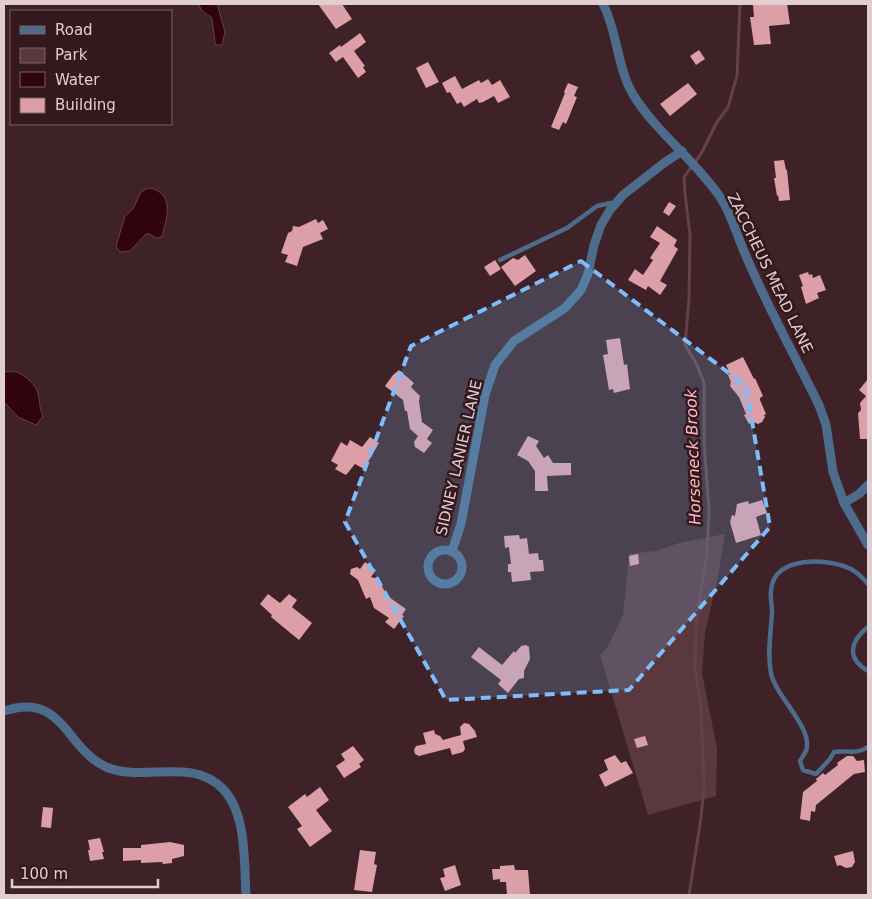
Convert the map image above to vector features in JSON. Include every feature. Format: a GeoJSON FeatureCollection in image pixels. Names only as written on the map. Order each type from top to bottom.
{"type":"FeatureCollection","features":[{"type":"Feature","properties":{"kind":"street","name":"ZACCHEUS MEAD LANE"},"geometry":{"type":"LineString","coordinates":[[603,4],[634,96],[652,120],[697,168],[721,199],[734,222],[749,263],[819,405],[826,425],[833,472],[844,503],[868,545]]}},
{"type":"Feature","properties":{"kind":"street","name":"SIDNEY LANIER LANE"},"geometry":{"type":"LineString","coordinates":[[452,551],[461,524],[485,395],[495,365],[514,341],[565,308],[581,290],[588,274],[594,245],[601,225],[610,210],[623,195],[664,163],[684,154]]}},
{"type":"Feature","properties":{"kind":"street"},"geometry":{"type":"LineString","coordinates":[[844,503],[859,494],[868,485]]}},
{"type":"Feature","properties":{"kind":"street"},"geometry":{"type":"LineString","coordinates":[[4,711],[15,707],[28,707],[41,709],[52,714],[85,751],[107,767],[124,770],[175,771],[197,774],[214,781],[228,796],[238,813],[246,895]]}},
{"type":"Feature","properties":{"kind":"lane"},"geometry":{"type":"LineString","coordinates":[[500,260],[567,228],[597,206],[617,202]]}},
{"type":"Feature","properties":{"kind":"lane"},"geometry":{"type":"LineString","coordinates":[[868,584],[862,576],[850,568],[810,561],[790,565],[777,574],[771,588],[772,611],[769,660],[771,676],[782,698],[797,718],[807,741],[806,750],[800,761],[803,770],[816,774],[834,752],[860,752],[868,747]]}},
{"type":"Feature","properties":{"kind":"lane"},"geometry":{"type":"LineString","coordinates":[[868,627],[857,636],[853,647],[854,657],[868,671]]}},
{"type":"Feature","properties":{"kind":"highlighted area"},"geometry":{"type":"Polygon","coordinates":[[[581,261],[746,386],[770,527],[629,690],[446,700],[345,522],[411,346],[581,261]]]}},
{"type":"Feature","properties":{"kind":"green space"},"geometry":{"type":"Polygon","coordinates":[[[725,534],[718,577],[705,633],[702,673],[717,749],[716,796],[648,815],[600,655],[608,646],[623,615],[629,554],[656,551],[679,543],[725,534]]]}},
{"type":"Feature","properties":{"kind":"water"},"geometry":{"type":"Polygon","coordinates":[[[199,4],[216,4],[218,7],[225,32],[222,45],[216,45],[212,18],[201,10],[199,4]]]}},
{"type":"Feature","properties":{"kind":"water"},"geometry":{"type":"Polygon","coordinates":[[[150,188],[158,191],[166,201],[167,215],[162,237],[156,238],[146,234],[130,251],[120,252],[116,246],[125,216],[133,209],[141,192],[150,188]]]}},
{"type":"Feature","properties":{"kind":"water"},"geometry":{"type":"Polygon","coordinates":[[[4,372],[19,373],[35,387],[43,416],[36,425],[18,417],[4,402],[4,372]]]}},
{"type":"Feature","properties":{"kind":"building"},"geometry":{"type":"Polygon","coordinates":[[[318,4],[342,4],[352,19],[336,29],[318,4]]]}},
{"type":"Feature","properties":{"kind":"building"},"geometry":{"type":"Polygon","coordinates":[[[787,4],[790,24],[769,26],[771,44],[754,45],[750,17],[754,17],[753,5],[787,4]]]}},
{"type":"Feature","properties":{"kind":"building"},"geometry":{"type":"Polygon","coordinates":[[[360,33],[366,42],[354,51],[365,66],[363,67],[366,72],[358,78],[343,57],[336,62],[329,53],[360,33]]]}},
{"type":"Feature","properties":{"kind":"building"},"geometry":{"type":"Polygon","coordinates":[[[699,50],[705,59],[696,65],[690,56],[699,50]]]}},
{"type":"Feature","properties":{"kind":"building"},"geometry":{"type":"Polygon","coordinates":[[[428,62],[439,82],[426,88],[416,68],[428,62]]]}},
{"type":"Feature","properties":{"kind":"building"},"geometry":{"type":"Polygon","coordinates":[[[455,76],[462,89],[479,80],[481,83],[488,79],[492,85],[500,80],[510,97],[498,103],[494,96],[479,103],[477,99],[464,107],[461,102],[457,104],[450,92],[447,93],[442,83],[455,76]]]}},
{"type":"Feature","properties":{"kind":"building"},"geometry":{"type":"Polygon","coordinates":[[[568,83],[578,87],[574,96],[577,97],[566,124],[563,122],[559,130],[551,127],[568,83]]]}},
{"type":"Feature","properties":{"kind":"building"},"geometry":{"type":"Polygon","coordinates":[[[688,83],[697,94],[670,116],[660,104],[688,83]]]}},
{"type":"Feature","properties":{"kind":"building"},"geometry":{"type":"Polygon","coordinates":[[[784,160],[790,200],[779,201],[774,178],[776,178],[774,161],[784,160]]]}},
{"type":"Feature","properties":{"kind":"building"},"geometry":{"type":"Polygon","coordinates":[[[669,202],[676,206],[669,216],[663,212],[669,202]]]}},
{"type":"Feature","properties":{"kind":"building"},"geometry":{"type":"Polygon","coordinates":[[[316,219],[318,223],[323,220],[328,229],[320,233],[323,239],[303,247],[297,266],[285,262],[288,255],[281,253],[288,233],[292,231],[293,226],[299,227],[316,219]]]}},
{"type":"Feature","properties":{"kind":"building"},"geometry":{"type":"Polygon","coordinates":[[[657,226],[677,240],[674,246],[678,249],[660,281],[667,285],[660,295],[648,286],[646,290],[628,280],[635,269],[643,275],[653,260],[650,258],[660,243],[650,237],[657,226]]]}},
{"type":"Feature","properties":{"kind":"building"},"geometry":{"type":"Polygon","coordinates":[[[525,255],[536,271],[515,286],[501,267],[513,258],[518,260],[525,255]]]}},
{"type":"Feature","properties":{"kind":"building"},"geometry":{"type":"Polygon","coordinates":[[[495,260],[501,269],[490,276],[484,267],[495,260]]]}},
{"type":"Feature","properties":{"kind":"building"},"geometry":{"type":"Polygon","coordinates":[[[808,272],[809,275],[812,274],[813,278],[820,275],[826,290],[817,293],[819,298],[806,304],[799,275],[808,272]]]}},
{"type":"Feature","properties":{"kind":"building"},"geometry":{"type":"Polygon","coordinates":[[[620,338],[624,365],[627,364],[630,389],[614,393],[613,389],[609,390],[603,355],[608,354],[606,340],[620,338]]]}},
{"type":"Feature","properties":{"kind":"building"},"geometry":{"type":"Polygon","coordinates":[[[743,357],[763,396],[760,400],[766,414],[762,422],[758,424],[753,422],[749,424],[744,415],[746,414],[739,397],[730,386],[731,382],[728,375],[730,374],[726,365],[743,357]]]}},
{"type":"Feature","properties":{"kind":"building"},"geometry":{"type":"Polygon","coordinates":[[[399,370],[414,383],[411,387],[420,396],[422,422],[433,430],[427,439],[432,443],[424,453],[415,447],[414,442],[418,436],[410,429],[403,400],[385,386],[399,370]]]}},
{"type":"Feature","properties":{"kind":"building"},"geometry":{"type":"Polygon","coordinates":[[[868,379],[868,439],[860,439],[858,413],[861,410],[860,403],[866,396],[859,390],[868,379]]]}},
{"type":"Feature","properties":{"kind":"building"},"geometry":{"type":"Polygon","coordinates":[[[528,436],[539,441],[536,446],[544,458],[548,455],[553,463],[571,463],[571,475],[547,476],[548,491],[535,491],[535,471],[528,461],[517,455],[528,436]]]}},
{"type":"Feature","properties":{"kind":"building"},"geometry":{"type":"Polygon","coordinates":[[[370,437],[379,443],[364,469],[355,464],[346,475],[335,469],[338,465],[331,461],[341,442],[347,446],[350,440],[362,447],[370,437]]]}},
{"type":"Feature","properties":{"kind":"building"},"geometry":{"type":"Polygon","coordinates":[[[762,500],[767,513],[756,517],[761,535],[736,543],[730,522],[732,515],[735,516],[737,504],[748,501],[749,504],[762,500]]]}},
{"type":"Feature","properties":{"kind":"building"},"geometry":{"type":"Polygon","coordinates":[[[519,535],[520,539],[527,538],[529,554],[538,553],[539,560],[543,560],[544,571],[530,572],[531,580],[512,582],[511,572],[508,572],[508,564],[511,564],[509,547],[505,548],[504,536],[519,535]]]}},
{"type":"Feature","properties":{"kind":"building"},"geometry":{"type":"Polygon","coordinates":[[[638,554],[639,564],[630,566],[629,556],[638,554]]]}},
{"type":"Feature","properties":{"kind":"building"},"geometry":{"type":"Polygon","coordinates":[[[365,562],[376,570],[371,577],[379,579],[386,595],[406,609],[402,615],[404,616],[394,629],[385,622],[389,618],[374,608],[370,597],[366,599],[358,580],[350,574],[351,569],[357,567],[360,569],[365,562]]]}},
{"type":"Feature","properties":{"kind":"building"},"geometry":{"type":"Polygon","coordinates":[[[268,594],[280,603],[289,594],[297,600],[292,607],[312,623],[299,640],[271,617],[272,615],[260,604],[268,594]]]}},
{"type":"Feature","properties":{"kind":"building"},"geometry":{"type":"Polygon","coordinates":[[[526,645],[529,647],[530,659],[524,671],[524,678],[519,679],[508,693],[498,684],[501,680],[471,657],[479,647],[502,665],[514,651],[515,653],[521,646],[526,645]]]}},
{"type":"Feature","properties":{"kind":"building"},"geometry":{"type":"Polygon","coordinates":[[[464,723],[469,724],[477,737],[463,741],[465,749],[463,752],[452,755],[450,748],[419,756],[415,754],[416,746],[426,744],[423,733],[434,730],[435,734],[443,740],[461,735],[460,727],[464,723]]]}},
{"type":"Feature","properties":{"kind":"building"},"geometry":{"type":"Polygon","coordinates":[[[645,736],[648,745],[637,748],[634,739],[645,736]]]}},
{"type":"Feature","properties":{"kind":"building"},"geometry":{"type":"Polygon","coordinates":[[[353,746],[364,760],[359,764],[361,767],[344,778],[336,766],[345,760],[341,754],[353,746]]]}},
{"type":"Feature","properties":{"kind":"building"},"geometry":{"type":"Polygon","coordinates":[[[615,755],[621,763],[626,761],[633,773],[605,787],[599,775],[608,770],[604,760],[615,755]]]}},
{"type":"Feature","properties":{"kind":"building"},"geometry":{"type":"Polygon","coordinates":[[[847,756],[853,756],[857,761],[864,760],[865,772],[854,774],[816,805],[815,812],[811,811],[810,821],[800,819],[803,792],[817,781],[816,779],[823,773],[825,775],[847,756]]]}},
{"type":"Feature","properties":{"kind":"building"},"geometry":{"type":"Polygon","coordinates":[[[320,787],[329,800],[316,810],[332,831],[310,847],[297,829],[302,826],[288,807],[305,794],[307,797],[320,787]]]}},
{"type":"Feature","properties":{"kind":"building"},"geometry":{"type":"Polygon","coordinates":[[[43,807],[53,808],[51,828],[41,827],[43,807]]]}},
{"type":"Feature","properties":{"kind":"building"},"geometry":{"type":"Polygon","coordinates":[[[100,838],[104,859],[90,861],[88,840],[100,838]]]}},
{"type":"Feature","properties":{"kind":"building"},"geometry":{"type":"Polygon","coordinates":[[[170,842],[184,845],[184,856],[172,859],[172,863],[141,863],[141,860],[123,861],[123,848],[141,848],[141,845],[170,842]]]}},
{"type":"Feature","properties":{"kind":"building"},"geometry":{"type":"Polygon","coordinates":[[[360,850],[376,852],[374,864],[377,865],[372,892],[354,890],[360,850]]]}},
{"type":"Feature","properties":{"kind":"building"},"geometry":{"type":"Polygon","coordinates":[[[853,851],[855,862],[852,867],[837,866],[834,856],[853,851]]]}},
{"type":"Feature","properties":{"kind":"building"},"geometry":{"type":"Polygon","coordinates":[[[455,865],[461,885],[445,891],[440,878],[445,877],[443,869],[455,865]]]}},
{"type":"Feature","properties":{"kind":"building"},"geometry":{"type":"Polygon","coordinates":[[[514,865],[515,870],[528,870],[530,895],[507,895],[506,882],[500,882],[500,879],[493,880],[492,869],[500,869],[500,866],[514,865]]]}},
{"type":"Feature","properties":{"kind":"waterway","name":"Horseneck Brook"},"geometry":{"type":"LineString","coordinates":[[689,895],[704,786],[701,708],[695,669],[696,625],[707,553],[709,510],[704,442],[704,383],[696,363],[685,345],[689,298],[690,234],[684,177],[701,154],[717,122],[728,107],[737,76],[740,4]]}}]}
